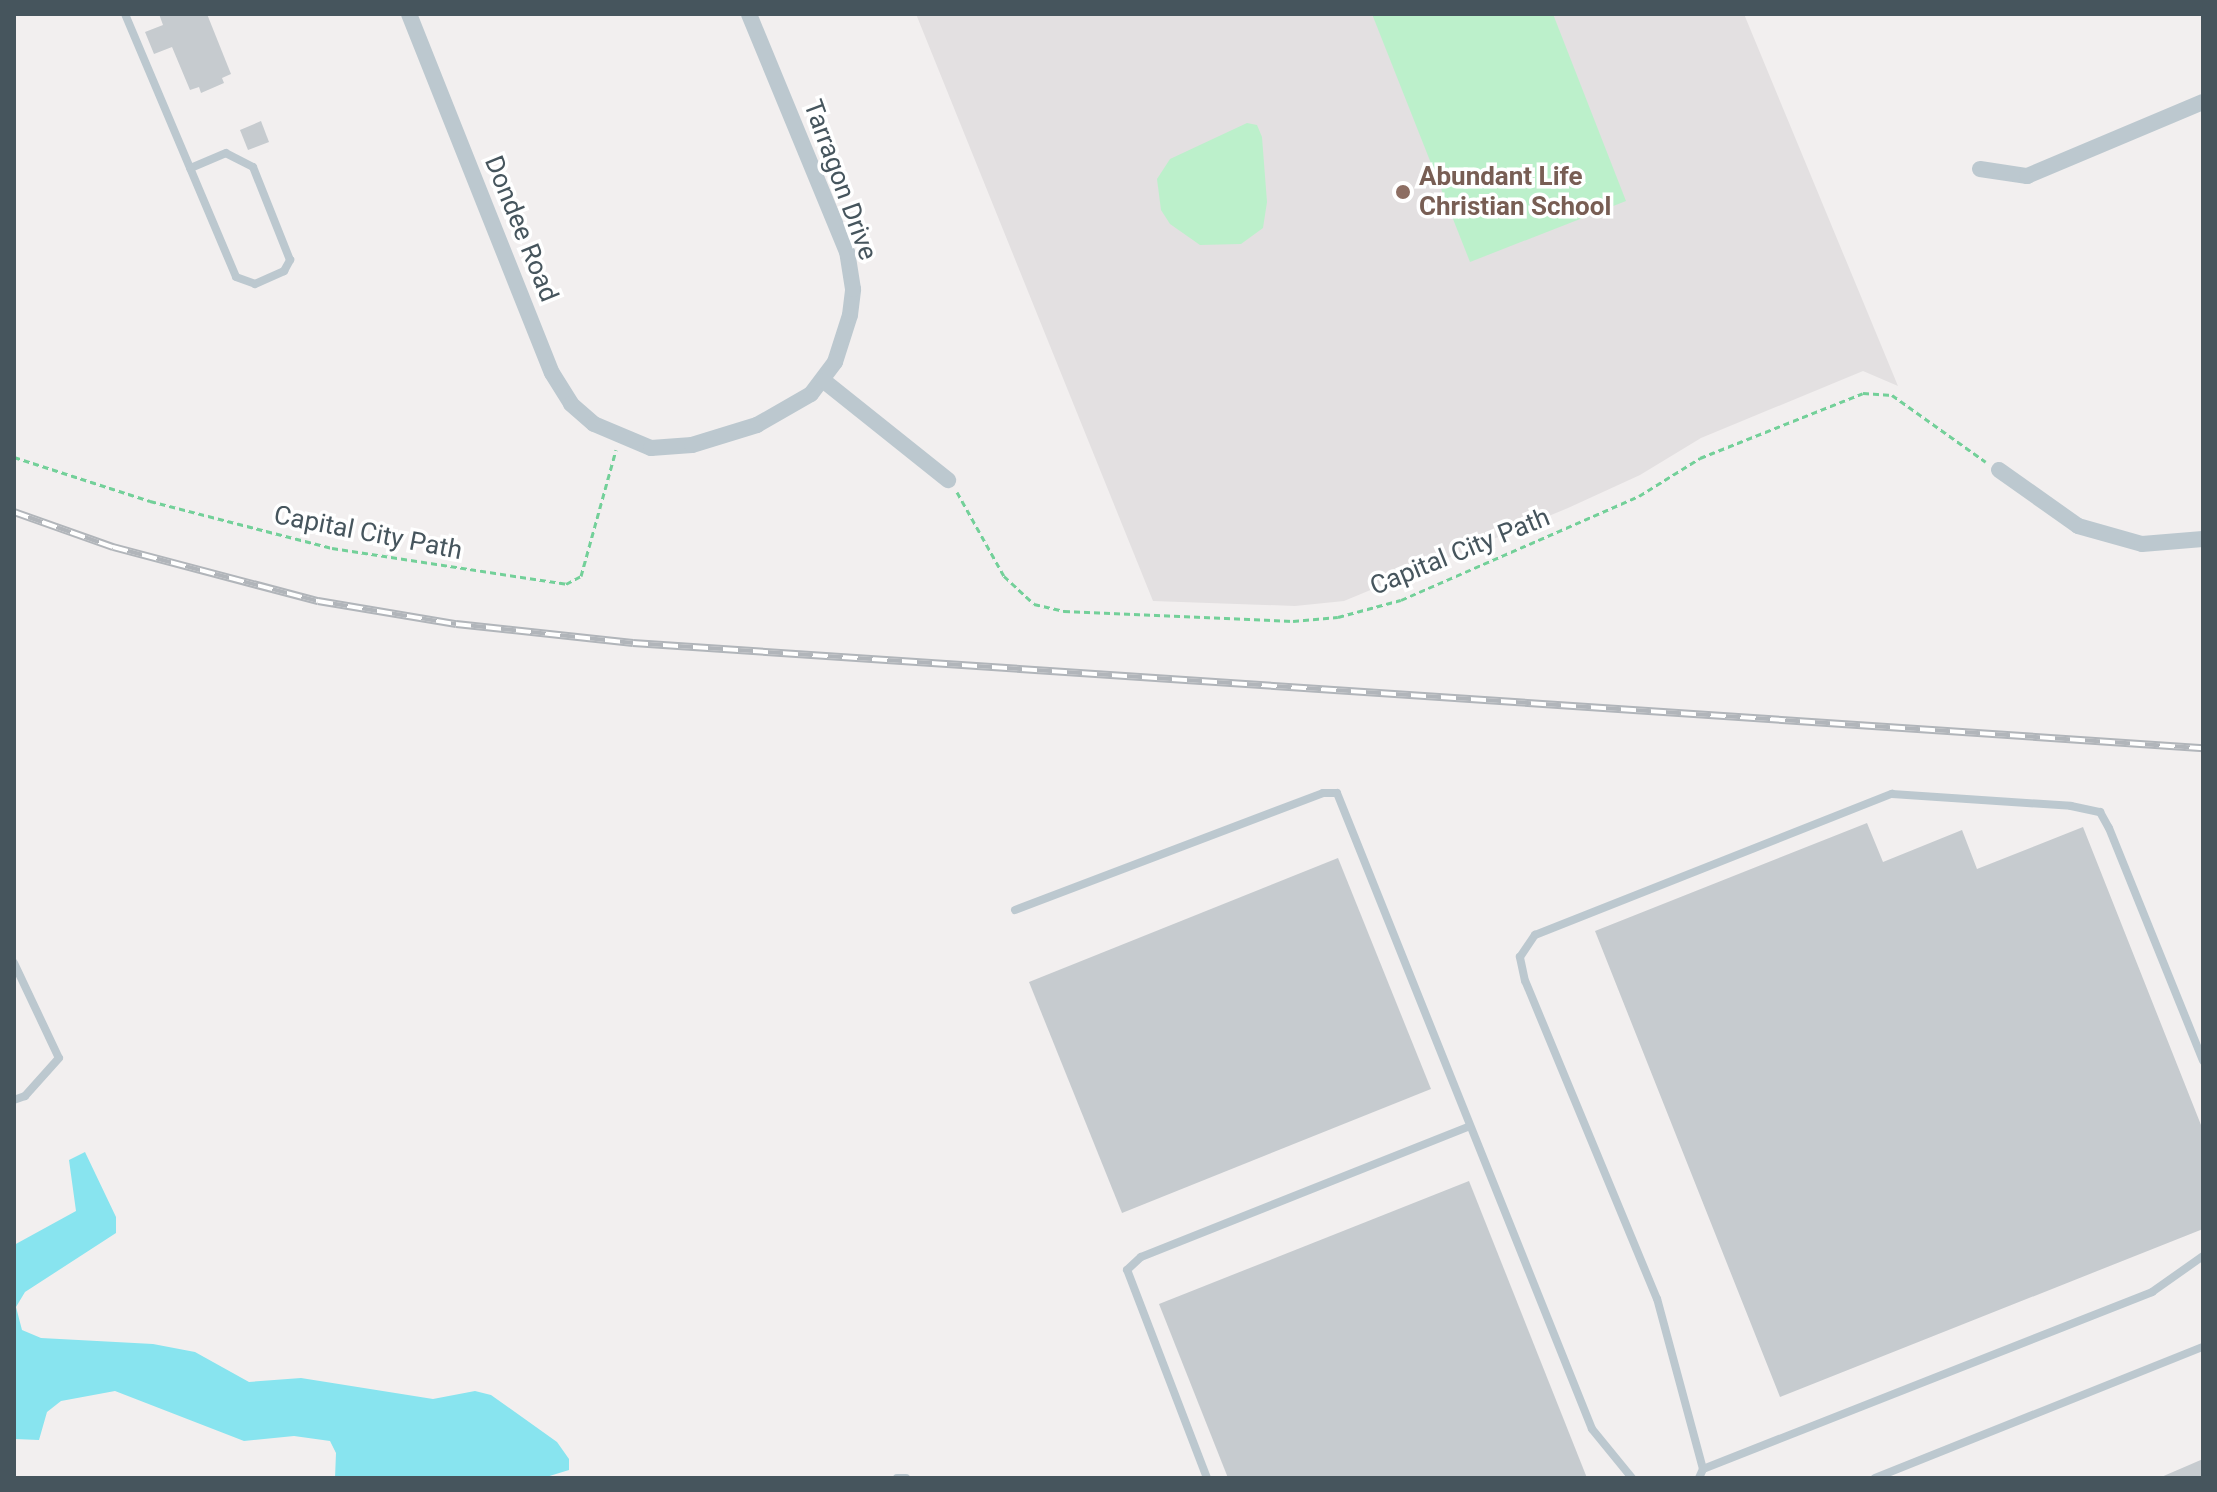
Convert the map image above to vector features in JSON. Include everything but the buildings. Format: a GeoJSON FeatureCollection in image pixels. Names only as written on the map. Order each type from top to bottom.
{"type":"FeatureCollection","features":[{"type":"Feature","properties":{"kind":"street","name":"Dondee Road"},"geometry":{"type":"LineString","coordinates":[[409,14],[552,373],[571,404],[620,439]]}},
{"type":"Feature","properties":{"kind":"street","name":"Tarragon Drive"},"geometry":{"type":"LineString","coordinates":[[749,14],[847,252],[853,289],[850,315],[824,381]]}},
{"type":"Feature","properties":{"kind":"street"},"geometry":{"type":"LineString","coordinates":[[1980,169],[2027,176],[2203,102]]}},
{"type":"Feature","properties":{"kind":"street"},"geometry":{"type":"LineString","coordinates":[[620,439],[651,448],[692,445],[757,425],[824,381],[948,480]]}},
{"type":"Feature","properties":{"kind":"street"},"geometry":{"type":"LineString","coordinates":[[1999,470],[2089,530],[2142,544],[2203,539]]}},
{"type":"Feature","properties":{"kind":"lane"},"geometry":{"type":"LineString","coordinates":[[125,14],[236,277],[255,284],[284,271],[290,260],[253,167],[226,153],[190,168]]}},
{"type":"Feature","properties":{"kind":"lane"},"geometry":{"type":"LineString","coordinates":[[1015,910],[1323,793],[1337,793],[1592,1429],[1632,1478]]}},
{"type":"Feature","properties":{"kind":"lane"},"geometry":{"type":"LineString","coordinates":[[2203,1061],[2109,828],[2100,812],[2071,806],[1892,794],[1535,935],[1520,957],[1525,981],[1657,1299],[1701,1474],[2152,1292],[2203,1256]]}},
{"type":"Feature","properties":{"kind":"lane"},"geometry":{"type":"LineString","coordinates":[[14,963],[59,1058],[25,1096],[14,1100]]}},
{"type":"Feature","properties":{"kind":"lane"},"geometry":{"type":"LineString","coordinates":[[1207,1478],[1127,1270],[1141,1257],[1470,1126]]}},
{"type":"Feature","properties":{"kind":"lane"},"geometry":{"type":"LineString","coordinates":[[1875,1478],[2203,1347]]}},
{"type":"Feature","properties":{"kind":"lane"},"geometry":{"type":"LineString","coordinates":[[897,1478],[906,1478]]}},
{"type":"Feature","properties":{"kind":"path","name":"Capital City Path"},"geometry":{"type":"LineString","coordinates":[[948,480],[970,509],[1004,576],[1034,604],[1064,611],[1293,621],[1338,617],[1401,600],[1639,496],[1700,458],[1863,393],[1892,395],[1999,470]]}},
{"type":"Feature","properties":{"kind":"path","name":"Capital City Path"},"geometry":{"type":"LineString","coordinates":[[14,457],[150,501],[332,548],[566,584],[581,576],[620,439]]}},
{"type":"Feature","properties":{"kind":"shaded area","name":"Abundant Life Christian School"},"geometry":{"type":"Polygon","coordinates":[[[916,14],[1744,14],[1898,386],[1863,371],[1701,438],[1640,475],[1568,508],[1344,601],[1295,606],[1153,601],[916,14]]]}},
{"type":"Feature","properties":{"kind":"green space"},"geometry":{"type":"Polygon","coordinates":[[[1372,14],[1553,14],[1626,201],[1470,262],[1372,14]]]}},
{"type":"Feature","properties":{"kind":"green space"},"geometry":{"type":"Polygon","coordinates":[[[1247,123],[1257,125],[1262,137],[1267,202],[1263,228],[1241,244],[1200,245],[1170,224],[1161,210],[1157,179],[1170,159],[1247,123]]]}},
{"type":"Feature","properties":{"kind":"water"},"geometry":{"type":"Polygon","coordinates":[[[85,1152],[116,1217],[116,1233],[25,1292],[16,1307],[22,1330],[41,1338],[153,1344],[195,1352],[249,1382],[301,1378],[433,1399],[475,1391],[491,1395],[557,1442],[569,1459],[569,1470],[543,1478],[335,1478],[336,1453],[330,1441],[294,1436],[244,1441],[115,1391],[61,1401],[47,1412],[39,1440],[15,1439],[14,1245],[76,1211],[69,1160],[85,1152]]]}},
{"type":"Feature","properties":{"kind":"railway"},"geometry":{"type":"LineString","coordinates":[[14,512],[113,547],[318,601],[456,624],[633,643],[2203,748]]}},
{"type":"Feature","properties":{"kind":"place","name":"Abundant Life Christian School"},"geometry":{"type":"Point","coordinates":[1403,192]}}]}
